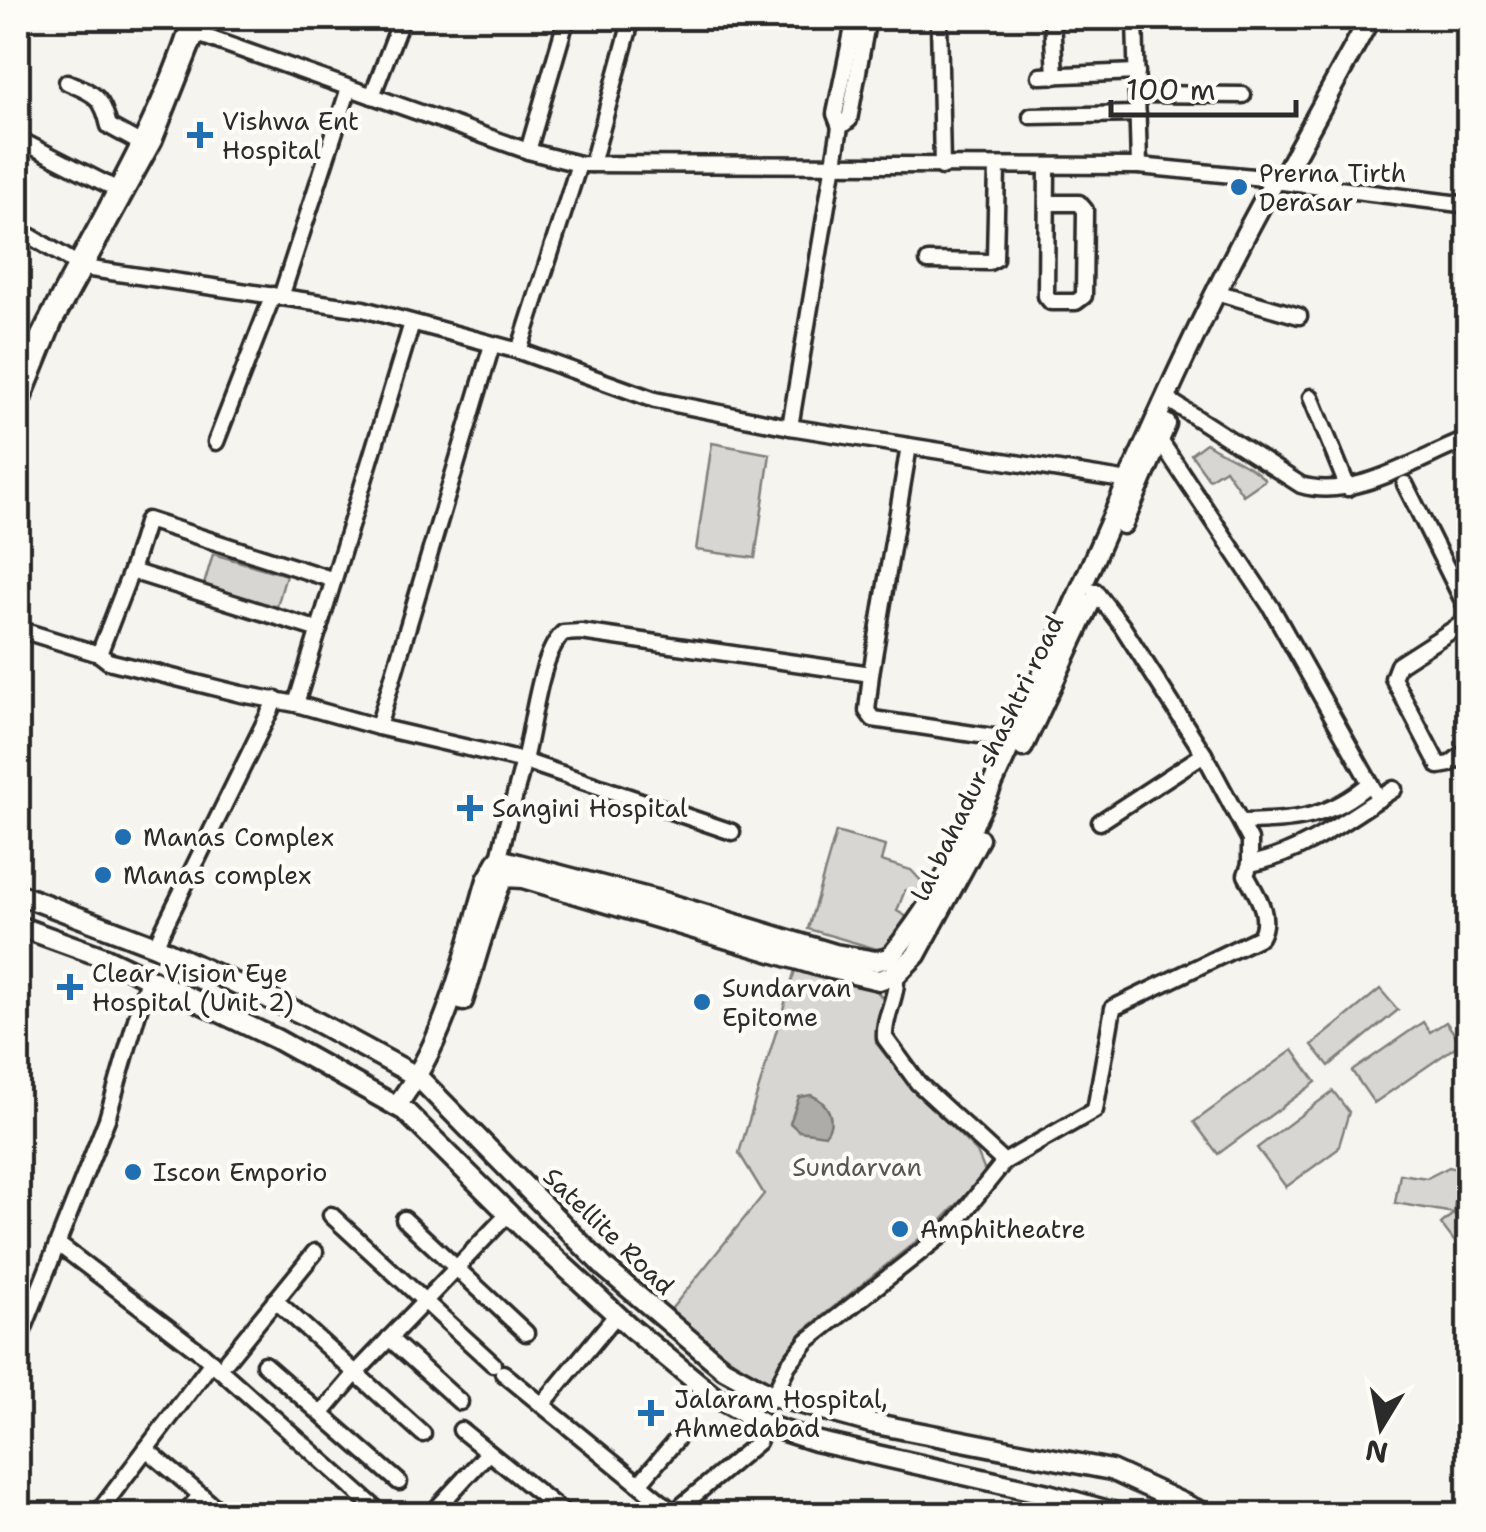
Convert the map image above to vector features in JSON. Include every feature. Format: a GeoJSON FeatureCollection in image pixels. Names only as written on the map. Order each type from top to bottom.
{"type":"FeatureCollection","features":[{"type":"Feature","properties":{"kind":"main road"},"geometry":{"type":"LineString","coordinates":[[401,1109],[450,1038],[487,932],[498,887],[505,877],[540,883],[819,966],[879,980],[893,966],[970,832],[1134,482],[1240,242],[1278,181],[1358,18]]}},
{"type":"Feature","properties":{"kind":"main road","name":"lal bahadur shashtri road"},"geometry":{"type":"LineString","coordinates":[[893,966],[916,955],[960,878],[1095,590],[1134,482],[1159,439],[1278,181],[1370,18]]}},
{"type":"Feature","properties":{"kind":"main road"},"geometry":{"type":"LineString","coordinates":[[422,1081],[450,1005],[487,880],[499,858],[834,954],[893,966]]}},
{"type":"Feature","properties":{"kind":"main road","name":"Satellite Road"},"geometry":{"type":"LineString","coordinates":[[18,894],[155,946],[304,1015],[422,1081],[605,1268],[724,1368],[773,1396],[871,1423],[1111,1470],[1206,1514]]}},
{"type":"Feature","properties":{"kind":"main road"},"geometry":{"type":"LineString","coordinates":[[18,926],[106,958],[276,1038],[401,1109],[617,1314],[714,1396],[764,1425],[814,1442],[1048,1494],[1119,1514]]}},
{"type":"Feature","properties":{"kind":"street"},"geometry":{"type":"LineString","coordinates":[[18,411],[80,265],[192,27],[204,18]]}},
{"type":"Feature","properties":{"kind":"street"},"geometry":{"type":"LineString","coordinates":[[372,96],[402,18]]}},
{"type":"Feature","properties":{"kind":"street"},"geometry":{"type":"LineString","coordinates":[[519,351],[586,164],[632,18]]}},
{"type":"Feature","properties":{"kind":"street"},"geometry":{"type":"LineString","coordinates":[[790,426],[840,127],[834,114],[855,18]]}},
{"type":"Feature","properties":{"kind":"street"},"geometry":{"type":"LineString","coordinates":[[840,127],[849,120],[868,18]]}},
{"type":"Feature","properties":{"kind":"street"},"geometry":{"type":"LineString","coordinates":[[939,18],[942,166]]}},
{"type":"Feature","properties":{"kind":"street"},"geometry":{"type":"LineString","coordinates":[[1052,18],[1048,76],[1137,72]]}},
{"type":"Feature","properties":{"kind":"street"},"geometry":{"type":"LineString","coordinates":[[1135,18],[1140,166]]}},
{"type":"Feature","properties":{"kind":"street"},"geometry":{"type":"LineString","coordinates":[[528,151],[566,21]]}},
{"type":"Feature","properties":{"kind":"street"},"geometry":{"type":"LineString","coordinates":[[192,27],[528,151],[586,164],[1140,166],[1468,205]]}},
{"type":"Feature","properties":{"kind":"street"},"geometry":{"type":"LineString","coordinates":[[18,378],[44,319],[154,141],[192,27]]}},
{"type":"Feature","properties":{"kind":"street"},"geometry":{"type":"LineString","coordinates":[[67,82],[98,96],[105,107],[108,126],[140,142]]}},
{"type":"Feature","properties":{"kind":"street"},"geometry":{"type":"LineString","coordinates":[[216,442],[277,296],[349,88]]}},
{"type":"Feature","properties":{"kind":"street"},"geometry":{"type":"LineString","coordinates":[[1137,94],[1243,95]]}},
{"type":"Feature","properties":{"kind":"street"},"geometry":{"type":"LineString","coordinates":[[1031,116],[1138,114]]}},
{"type":"Feature","properties":{"kind":"street"},"geometry":{"type":"LineString","coordinates":[[18,139],[116,188]]}},
{"type":"Feature","properties":{"kind":"street"},"geometry":{"type":"LineString","coordinates":[[928,261],[995,259],[997,167]]}},
{"type":"Feature","properties":{"kind":"street"},"geometry":{"type":"LineString","coordinates":[[1047,167],[1046,296],[1051,302],[1080,301],[1084,296],[1085,210],[1079,203],[1047,204]]}},
{"type":"Feature","properties":{"kind":"street"},"geometry":{"type":"LineString","coordinates":[[18,229],[80,265],[363,309],[519,351],[655,400],[1134,482]]}},
{"type":"Feature","properties":{"kind":"street"},"geometry":{"type":"LineString","coordinates":[[1226,295],[1299,316]]}},
{"type":"Feature","properties":{"kind":"street"},"geometry":{"type":"LineString","coordinates":[[296,704],[412,323]]}},
{"type":"Feature","properties":{"kind":"street"},"geometry":{"type":"LineString","coordinates":[[378,727],[492,344]]}},
{"type":"Feature","properties":{"kind":"street"},"geometry":{"type":"LineString","coordinates":[[1311,397],[1348,488]]}},
{"type":"Feature","properties":{"kind":"street"},"geometry":{"type":"LineString","coordinates":[[1175,404],[1301,485],[1316,490],[1348,488],[1468,439]]}},
{"type":"Feature","properties":{"kind":"street"},"geometry":{"type":"LineString","coordinates":[[1159,439],[1271,607],[1379,798]]}},
{"type":"Feature","properties":{"kind":"street"},"geometry":{"type":"LineString","coordinates":[[909,446],[866,711],[874,719],[1013,740]]}},
{"type":"Feature","properties":{"kind":"street"},"geometry":{"type":"LineString","coordinates":[[1406,484],[1468,610]]}},
{"type":"Feature","properties":{"kind":"street"},"geometry":{"type":"LineString","coordinates":[[98,654],[147,520],[334,580]]}},
{"type":"Feature","properties":{"kind":"street"},"geometry":{"type":"LineString","coordinates":[[131,571],[319,630]]}},
{"type":"Feature","properties":{"kind":"street"},"geometry":{"type":"LineString","coordinates":[[773,1396],[788,1365],[807,1341],[951,1228],[1004,1162],[1095,1110],[1114,1008],[1260,937],[1265,928],[1264,916],[1246,874],[1250,840],[1242,822],[1160,682],[1095,590]]}},
{"type":"Feature","properties":{"kind":"street"},"geometry":{"type":"LineString","coordinates":[[1468,620],[1398,665],[1393,678],[1440,766],[1450,764],[1468,750]]}},
{"type":"Feature","properties":{"kind":"street"},"geometry":{"type":"LineString","coordinates":[[18,629],[98,654],[108,661],[524,761],[732,832]]}},
{"type":"Feature","properties":{"kind":"street"},"geometry":{"type":"LineString","coordinates":[[505,877],[499,858],[554,642],[563,634],[581,632],[871,674]]}},
{"type":"Feature","properties":{"kind":"street"},"geometry":{"type":"LineString","coordinates":[[155,946],[276,699]]}},
{"type":"Feature","properties":{"kind":"street"},"geometry":{"type":"LineString","coordinates":[[1100,822],[1204,754]]}},
{"type":"Feature","properties":{"kind":"street"},"geometry":{"type":"LineString","coordinates":[[1242,822],[1320,815],[1340,806],[1370,783]]}},
{"type":"Feature","properties":{"kind":"street"},"geometry":{"type":"LineString","coordinates":[[1250,864],[1277,859],[1302,847],[1394,789]]}},
{"type":"Feature","properties":{"kind":"street"},"geometry":{"type":"LineString","coordinates":[[893,966],[886,1038],[918,1082],[1004,1162]]}},
{"type":"Feature","properties":{"kind":"street"},"geometry":{"type":"LineString","coordinates":[[18,1343],[23,1320],[108,1119],[148,978]]}},
{"type":"Feature","properties":{"kind":"street"},"geometry":{"type":"LineString","coordinates":[[322,1413],[508,1214]]}},
{"type":"Feature","properties":{"kind":"street"},"geometry":{"type":"LineString","coordinates":[[331,1216],[498,1369],[670,1511],[758,1442],[764,1425]]}},
{"type":"Feature","properties":{"kind":"street"},"geometry":{"type":"LineString","coordinates":[[404,1219],[526,1333]]}},
{"type":"Feature","properties":{"kind":"street"},"geometry":{"type":"LineString","coordinates":[[58,1244],[219,1361],[382,1514]]}},
{"type":"Feature","properties":{"kind":"street"},"geometry":{"type":"LineString","coordinates":[[97,1514],[146,1448],[316,1252]]}},
{"type":"Feature","properties":{"kind":"street"},"geometry":{"type":"LineString","coordinates":[[276,1300],[424,1434]]}},
{"type":"Feature","properties":{"kind":"street"},"geometry":{"type":"LineString","coordinates":[[542,1405],[617,1314]]}},
{"type":"Feature","properties":{"kind":"street"},"geometry":{"type":"LineString","coordinates":[[389,1338],[460,1402]]}},
{"type":"Feature","properties":{"kind":"street"},"geometry":{"type":"LineString","coordinates":[[264,1364],[399,1482]]}},
{"type":"Feature","properties":{"kind":"street"},"geometry":{"type":"LineString","coordinates":[[460,1430],[545,1509],[565,1514]]}},
{"type":"Feature","properties":{"kind":"street"},"geometry":{"type":"LineString","coordinates":[[639,1484],[677,1439]]}},
{"type":"Feature","properties":{"kind":"street"},"geometry":{"type":"LineString","coordinates":[[146,1448],[223,1514]]}},
{"type":"Feature","properties":{"kind":"street"},"geometry":{"type":"LineString","coordinates":[[438,1507],[488,1452]]}},
{"type":"Feature","properties":{"kind":"street"},"geometry":{"type":"LineString","coordinates":[[1041,1514],[1048,1494]]}},
{"type":"Feature","properties":{"kind":"street"},"geometry":{"type":"LineString","coordinates":[[184,1514],[200,1496]]}},
{"type":"Feature","properties":{"kind":"green space"},"geometry":{"type":"Polygon","coordinates":[[[712,443],[770,454],[755,558],[696,550],[712,443]]]}},
{"type":"Feature","properties":{"kind":"green space"},"geometry":{"type":"Polygon","coordinates":[[[1206,443],[1265,480],[1243,495],[1225,469],[1209,479],[1191,454],[1206,443]]]}},
{"type":"Feature","properties":{"kind":"green space"},"geometry":{"type":"Polygon","coordinates":[[[213,554],[286,575],[276,610],[203,588],[213,554]]]}},
{"type":"Feature","properties":{"kind":"green space"},"geometry":{"type":"Polygon","coordinates":[[[836,832],[885,846],[881,861],[911,870],[925,885],[919,891],[905,890],[897,911],[907,917],[887,952],[808,929],[836,832]]]}},
{"type":"Feature","properties":{"kind":"green space","name":"Sundarvan"},"geometry":{"type":"Polygon","coordinates":[[[796,967],[877,991],[887,1005],[876,1043],[912,1088],[977,1152],[986,1174],[938,1224],[802,1332],[768,1386],[668,1313],[764,1194],[739,1153],[796,967]]]}},
{"type":"Feature","properties":{"kind":"green space"},"geometry":{"type":"Polygon","coordinates":[[[1380,989],[1398,1010],[1329,1066],[1312,1045],[1380,989]]]}},
{"type":"Feature","properties":{"kind":"green space"},"geometry":{"type":"Polygon","coordinates":[[[1423,1022],[1430,1032],[1446,1022],[1461,1043],[1374,1103],[1352,1071],[1423,1022]]]}},
{"type":"Feature","properties":{"kind":"green space"},"geometry":{"type":"Polygon","coordinates":[[[1293,1050],[1316,1082],[1218,1154],[1194,1122],[1293,1050]]]}},
{"type":"Feature","properties":{"kind":"green space"},"geometry":{"type":"Polygon","coordinates":[[[1333,1091],[1349,1112],[1338,1149],[1286,1187],[1257,1148],[1333,1091]]]}},
{"type":"Feature","properties":{"kind":"green space"},"geometry":{"type":"Polygon","coordinates":[[[1449,1167],[1456,1169],[1467,1183],[1464,1197],[1455,1203],[1454,1213],[1395,1203],[1400,1174],[1427,1178],[1449,1167]]]}},
{"type":"Feature","properties":{"kind":"green space"},"geometry":{"type":"Polygon","coordinates":[[[1454,1213],[1468,1232],[1467,1258],[1441,1224],[1454,1213]]]}},
{"type":"Feature","properties":{"kind":"shaded area"},"geometry":{"type":"Polygon","coordinates":[[[811,1095],[822,1102],[831,1117],[825,1135],[799,1131],[790,1123],[799,1097],[811,1095]]]}},
{"type":"Feature","properties":{"kind":"place","name":"Vishwa Ent Hospital"},"geometry":{"type":"Point","coordinates":[200,135]}},
{"type":"Feature","properties":{"kind":"place","name":"Prerna Tirth Derasar"},"geometry":{"type":"Point","coordinates":[1239,187]}},
{"type":"Feature","properties":{"kind":"place","name":"Sangini Hospital"},"geometry":{"type":"Point","coordinates":[470,808]}},
{"type":"Feature","properties":{"kind":"place","name":"Manas Complex"},"geometry":{"type":"Point","coordinates":[123,837]}},
{"type":"Feature","properties":{"kind":"place","name":"Manas complex"},"geometry":{"type":"Point","coordinates":[103,875]}},
{"type":"Feature","properties":{"kind":"place","name":"Clear Vision Eye Hospital (Unit 2)"},"geometry":{"type":"Point","coordinates":[70,987]}},
{"type":"Feature","properties":{"kind":"place","name":"Sundarvan Epitome"},"geometry":{"type":"Point","coordinates":[702,1002]}},
{"type":"Feature","properties":{"kind":"place","name":"Iscon Emporio"},"geometry":{"type":"Point","coordinates":[133,1172]}},
{"type":"Feature","properties":{"kind":"place","name":"Amphitheatre"},"geometry":{"type":"Point","coordinates":[900,1229]}},
{"type":"Feature","properties":{"kind":"place","name":"Jalaram Hospital, Ahmedabad"},"geometry":{"type":"Point","coordinates":[651,1413]}}]}
